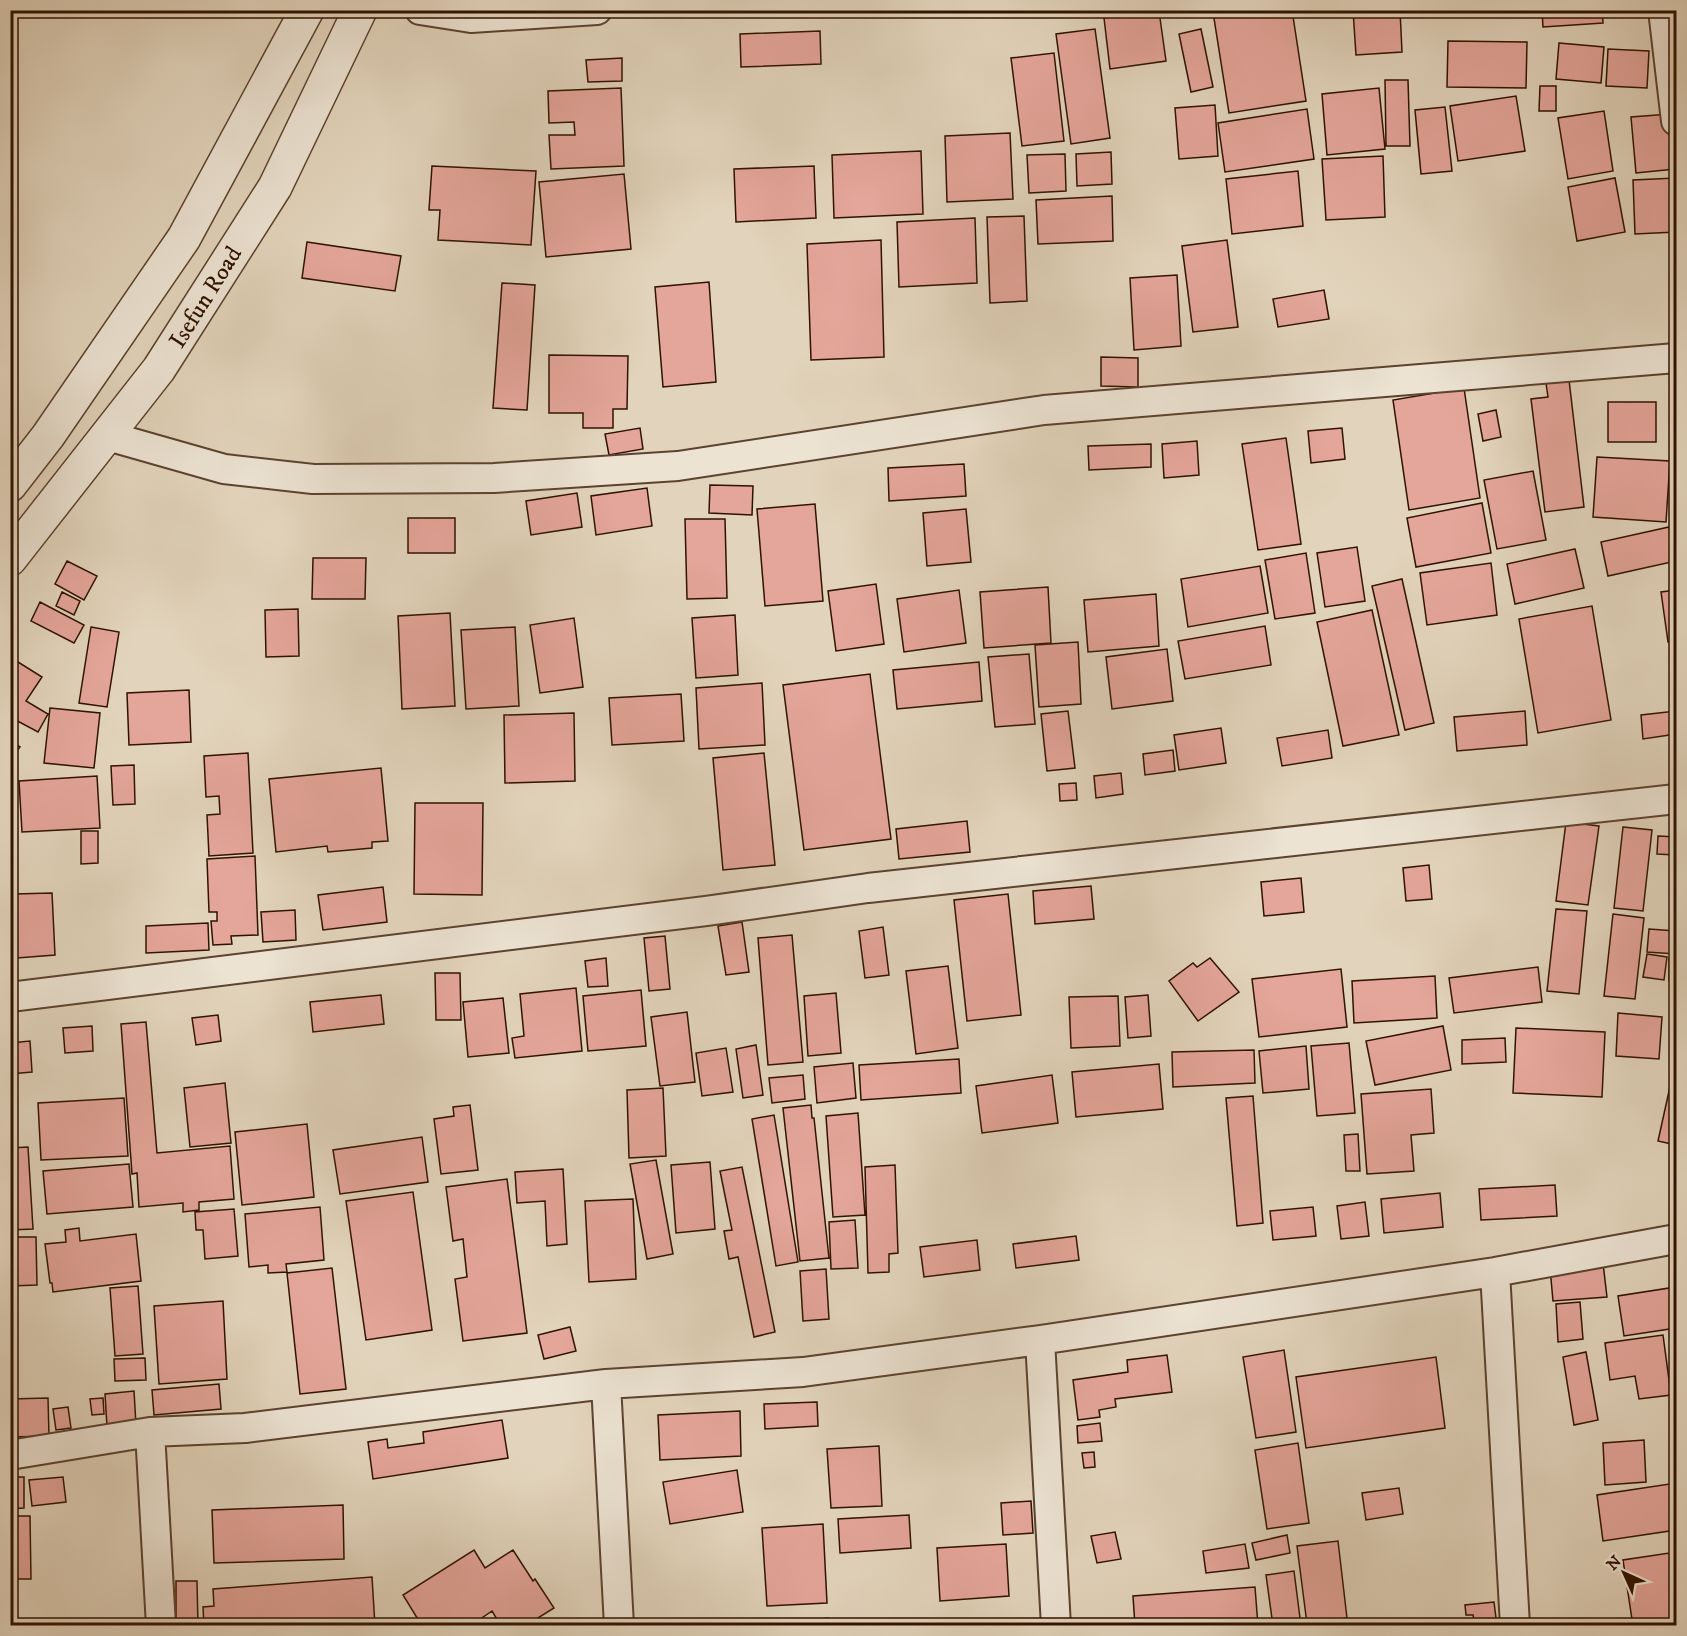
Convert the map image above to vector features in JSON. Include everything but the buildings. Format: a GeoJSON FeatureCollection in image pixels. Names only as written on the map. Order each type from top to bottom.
{"type":"FeatureCollection","features":[{"type":"Feature","properties":{"kind":"street","name":"Isefun Road"},"geometry":{"type":"LineString","coordinates":[[10,485],[48,436],[184,238],[308,10]]}},
{"type":"Feature","properties":{"kind":"street","name":"Isefun Road"},"geometry":{"type":"LineString","coordinates":[[10,559],[159,369],[275,187],[360,10]]}},
{"type":"Feature","properties":{"kind":"street"},"geometry":{"type":"LineString","coordinates":[[420,10],[471,18],[597,10]]}},
{"type":"Feature","properties":{"kind":"street"},"geometry":{"type":"LineString","coordinates":[[1663,10],[1677,121]]}},
{"type":"Feature","properties":{"kind":"street"},"geometry":{"type":"LineString","coordinates":[[108,436],[224,469],[313,479],[494,478],[678,466],[1044,410],[1384,384],[1677,358]]}},
{"type":"Feature","properties":{"kind":"street"},"geometry":{"type":"LineString","coordinates":[[10,997],[706,911],[868,888],[1677,800]]}},
{"type":"Feature","properties":{"kind":"street"},"geometry":{"type":"LineString","coordinates":[[10,1455],[150,1432],[245,1428],[606,1384],[803,1372],[1040,1340],[1495,1272],[1677,1239]]}},
{"type":"Feature","properties":{"kind":"street"},"geometry":{"type":"LineString","coordinates":[[1495,1272],[1515,1626]]}},
{"type":"Feature","properties":{"kind":"street"},"geometry":{"type":"LineString","coordinates":[[1040,1340],[1056,1626]]}},
{"type":"Feature","properties":{"kind":"street"},"geometry":{"type":"LineString","coordinates":[[606,1384],[619,1626]]}},
{"type":"Feature","properties":{"kind":"street"},"geometry":{"type":"LineString","coordinates":[[150,1432],[161,1626]]}}]}
